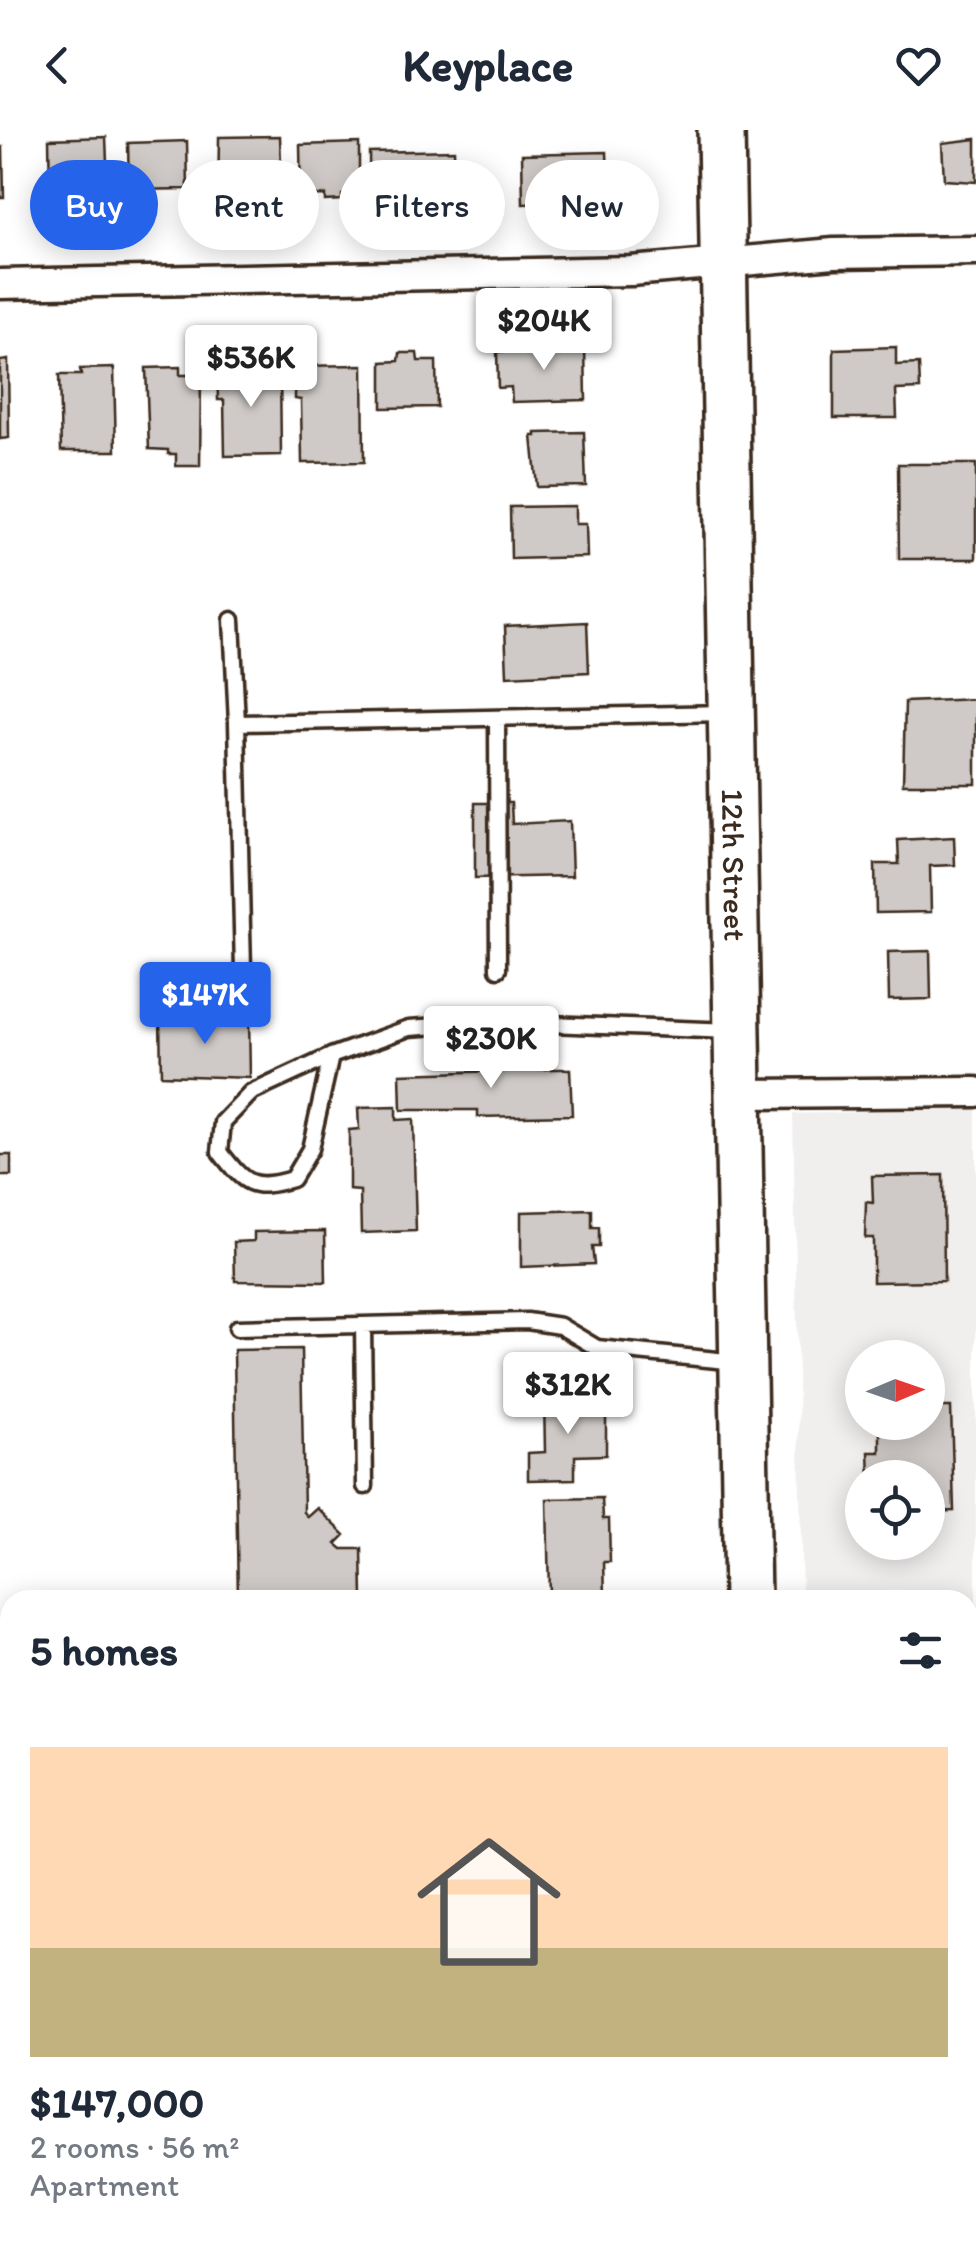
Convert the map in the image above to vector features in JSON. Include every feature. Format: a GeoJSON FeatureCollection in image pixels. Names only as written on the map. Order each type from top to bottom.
{"type":"FeatureCollection","features":[{"type":"Feature","properties":{"kind":"main road","name":"12th Street"},"geometry":{"type":"LineString","coordinates":[[721,130],[747,1590]]}},
{"type":"Feature","properties":{"kind":"street"},"geometry":{"type":"LineString","coordinates":[[0,284],[632,271],[834,253],[976,252]]}},
{"type":"Feature","properties":{"kind":"street"},"geometry":{"type":"LineString","coordinates":[[738,1094],[976,1092]]}},
{"type":"Feature","properties":{"kind":"lane"},"geometry":{"type":"LineString","coordinates":[[232,620],[243,969]]}},
{"type":"Feature","properties":{"kind":"lane"},"geometry":{"type":"LineString","coordinates":[[236,722],[732,713]]}},
{"type":"Feature","properties":{"kind":"lane"},"geometry":{"type":"LineString","coordinates":[[496,718],[498,969]]}},
{"type":"Feature","properties":{"kind":"lane"},"geometry":{"type":"LineString","coordinates":[[331,1056],[310,1149],[292,1179],[266,1187],[242,1180],[220,1152],[222,1122],[251,1093],[331,1056],[410,1028],[480,1023],[737,1031]]}},
{"type":"Feature","properties":{"kind":"lane"},"geometry":{"type":"LineString","coordinates":[[237,1328],[527,1321],[560,1326],[596,1348],[743,1363]]}},
{"type":"Feature","properties":{"kind":"lane"},"geometry":{"type":"LineString","coordinates":[[364,1324],[365,1486]]}},
{"type":"Feature","properties":{"kind":"shaded area"},"geometry":{"type":"Polygon","coordinates":[[[976,1108],[976,1590],[802,1590],[793,1114],[976,1108]]]}},
{"type":"Feature","properties":{"kind":"building"},"geometry":{"type":"Polygon","coordinates":[[[280,136],[281,160],[219,160],[219,137],[280,136]]]}},
{"type":"Feature","properties":{"kind":"building"},"geometry":{"type":"Polygon","coordinates":[[[106,137],[107,160],[49,160],[49,139],[106,137]]]}},
{"type":"Feature","properties":{"kind":"building"},"geometry":{"type":"Polygon","coordinates":[[[976,139],[976,182],[944,180],[942,143],[976,139]]]}},
{"type":"Feature","properties":{"kind":"building"},"geometry":{"type":"Polygon","coordinates":[[[187,141],[187,160],[178,160],[178,189],[158,190],[158,160],[128,160],[128,143],[187,141]]]}},
{"type":"Feature","properties":{"kind":"building"},"geometry":{"type":"Polygon","coordinates":[[[359,143],[359,160],[339,160],[339,200],[325,201],[325,195],[319,195],[319,160],[300,160],[300,145],[359,143]]]}},
{"type":"Feature","properties":{"kind":"building"},"geometry":{"type":"Polygon","coordinates":[[[3,147],[4,197],[0,197],[3,147]]]}},
{"type":"Feature","properties":{"kind":"building"},"geometry":{"type":"Polygon","coordinates":[[[454,150],[454,160],[369,160],[369,152],[454,150]]]}},
{"type":"Feature","properties":{"kind":"building"},"geometry":{"type":"Polygon","coordinates":[[[607,152],[607,160],[525,160],[523,204],[522,154],[607,152]]]}},
{"type":"Feature","properties":{"kind":"building"},"geometry":{"type":"Polygon","coordinates":[[[585,345],[586,400],[512,402],[511,387],[498,388],[497,352],[510,351],[510,346],[585,345]]]}},
{"type":"Feature","properties":{"kind":"building"},"geometry":{"type":"Polygon","coordinates":[[[896,347],[896,365],[919,364],[920,389],[896,390],[897,418],[834,418],[834,349],[896,347]]]}},
{"type":"Feature","properties":{"kind":"building"},"geometry":{"type":"Polygon","coordinates":[[[400,353],[417,353],[418,361],[436,361],[437,407],[382,408],[382,362],[399,361],[400,353]]]}},
{"type":"Feature","properties":{"kind":"building"},"geometry":{"type":"Polygon","coordinates":[[[8,360],[9,438],[0,439],[0,361],[8,360]]]}},
{"type":"Feature","properties":{"kind":"building"},"geometry":{"type":"Polygon","coordinates":[[[363,365],[364,462],[302,463],[301,400],[295,399],[295,366],[363,365]]]}},
{"type":"Feature","properties":{"kind":"building"},"geometry":{"type":"Polygon","coordinates":[[[180,367],[180,375],[201,375],[200,466],[176,466],[176,454],[149,449],[146,368],[180,367]]]}},
{"type":"Feature","properties":{"kind":"building"},"geometry":{"type":"Polygon","coordinates":[[[280,367],[281,455],[225,456],[224,400],[218,400],[217,368],[280,367]]]}},
{"type":"Feature","properties":{"kind":"building"},"geometry":{"type":"Polygon","coordinates":[[[114,368],[116,451],[61,451],[59,375],[81,375],[80,369],[114,368]]]}},
{"type":"Feature","properties":{"kind":"building"},"geometry":{"type":"Polygon","coordinates":[[[584,432],[586,486],[537,487],[532,436],[584,432]]]}},
{"type":"Feature","properties":{"kind":"building"},"geometry":{"type":"Polygon","coordinates":[[[898,464],[976,464],[976,559],[899,559],[898,464]]]}},
{"type":"Feature","properties":{"kind":"building"},"geometry":{"type":"Polygon","coordinates":[[[575,506],[575,524],[586,524],[587,557],[511,559],[510,507],[575,506]]]}},
{"type":"Feature","properties":{"kind":"building"},"geometry":{"type":"Polygon","coordinates":[[[587,622],[589,672],[507,676],[505,626],[587,622]]]}},
{"type":"Feature","properties":{"kind":"building"},"geometry":{"type":"Polygon","coordinates":[[[976,699],[976,784],[903,784],[905,702],[976,699]]]}},
{"type":"Feature","properties":{"kind":"building"},"geometry":{"type":"Polygon","coordinates":[[[475,803],[511,803],[512,824],[570,821],[572,876],[475,878],[475,803]]]}},
{"type":"Feature","properties":{"kind":"building"},"geometry":{"type":"Polygon","coordinates":[[[954,837],[955,865],[930,866],[931,912],[876,913],[875,864],[899,864],[898,840],[954,837]]]}},
{"type":"Feature","properties":{"kind":"building"},"geometry":{"type":"Polygon","coordinates":[[[930,951],[931,999],[889,1000],[888,952],[930,951]]]}},
{"type":"Feature","properties":{"kind":"building"},"geometry":{"type":"Polygon","coordinates":[[[249,1016],[250,1078],[161,1075],[160,1017],[249,1016]]]}},
{"type":"Feature","properties":{"kind":"building"},"geometry":{"type":"Polygon","coordinates":[[[528,1060],[529,1069],[570,1069],[572,1115],[478,1117],[478,1110],[401,1110],[400,1074],[500,1071],[500,1061],[528,1060]]]}},
{"type":"Feature","properties":{"kind":"building"},"geometry":{"type":"Polygon","coordinates":[[[396,1107],[396,1120],[413,1119],[416,1231],[361,1233],[360,1191],[349,1190],[349,1130],[359,1129],[358,1108],[396,1107]]]}},
{"type":"Feature","properties":{"kind":"building"},"geometry":{"type":"Polygon","coordinates":[[[0,1155],[11,1155],[11,1176],[0,1176],[0,1155]]]}},
{"type":"Feature","properties":{"kind":"building"},"geometry":{"type":"Polygon","coordinates":[[[943,1175],[944,1281],[873,1282],[873,1238],[865,1238],[866,1202],[873,1203],[872,1176],[943,1175]]]}},
{"type":"Feature","properties":{"kind":"building"},"geometry":{"type":"Polygon","coordinates":[[[592,1210],[592,1228],[599,1228],[599,1247],[592,1247],[594,1264],[521,1267],[521,1212],[592,1210]]]}},
{"type":"Feature","properties":{"kind":"building"},"geometry":{"type":"Polygon","coordinates":[[[325,1231],[326,1282],[235,1281],[234,1242],[254,1241],[254,1232],[325,1231]]]}},
{"type":"Feature","properties":{"kind":"building"},"geometry":{"type":"Polygon","coordinates":[[[301,1349],[304,1512],[308,1517],[318,1508],[345,1535],[336,1544],[342,1549],[362,1549],[363,1590],[238,1590],[234,1350],[301,1349]]]}},
{"type":"Feature","properties":{"kind":"building"},"geometry":{"type":"Polygon","coordinates":[[[598,1395],[597,1415],[606,1415],[606,1455],[575,1456],[575,1479],[528,1480],[528,1453],[545,1452],[544,1396],[598,1395]]]}},
{"type":"Feature","properties":{"kind":"building"},"geometry":{"type":"Polygon","coordinates":[[[945,1407],[951,1407],[954,1511],[945,1511],[945,1460],[869,1460],[869,1452],[880,1452],[880,1440],[945,1440],[945,1407]]]}},
{"type":"Feature","properties":{"kind":"building"},"geometry":{"type":"Polygon","coordinates":[[[602,1498],[603,1519],[609,1519],[610,1562],[604,1562],[605,1590],[549,1590],[547,1499],[602,1498]]]}}]}
